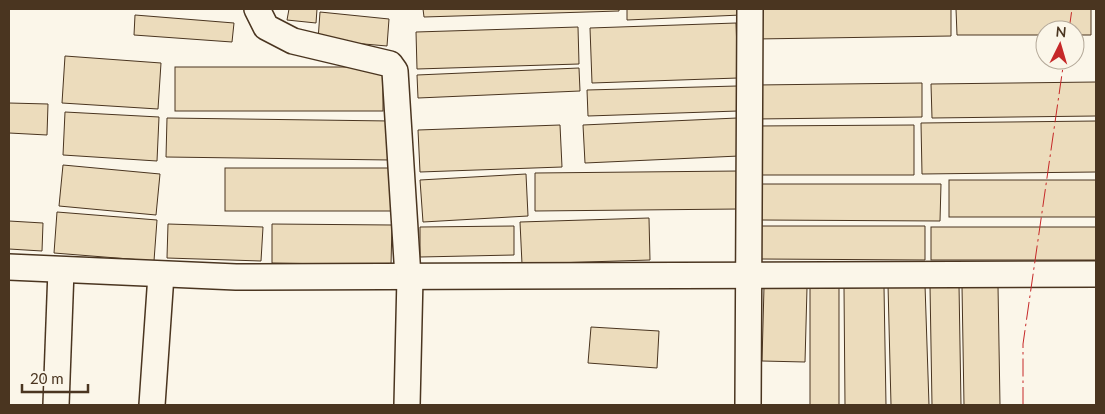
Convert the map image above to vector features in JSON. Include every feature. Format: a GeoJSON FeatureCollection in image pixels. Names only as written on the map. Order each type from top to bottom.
{"type":"FeatureCollection","features":[{"type":"Feature","properties":{"kind":"street"},"geometry":{"type":"LineString","coordinates":[[257,9],[266,27],[293,41],[390,64],[395,71],[409,277],[408,405]]}},
{"type":"Feature","properties":{"kind":"street"},"geometry":{"type":"LineString","coordinates":[[748,405],[750,9]]}},
{"type":"Feature","properties":{"kind":"street"},"geometry":{"type":"LineString","coordinates":[[9,267],[161,275],[409,277],[1096,274]]}},
{"type":"Feature","properties":{"kind":"street"},"geometry":{"type":"LineString","coordinates":[[56,405],[61,270]]}},
{"type":"Feature","properties":{"kind":"street"},"geometry":{"type":"LineString","coordinates":[[152,405],[161,275]]}},
{"type":"Feature","properties":{"kind":"building"},"geometry":{"type":"Polygon","coordinates":[[[289,9],[317,9],[316,23],[287,20],[289,9]]]}},
{"type":"Feature","properties":{"kind":"building"},"geometry":{"type":"Polygon","coordinates":[[[423,9],[619,9],[619,11],[424,17],[423,9]]]}},
{"type":"Feature","properties":{"kind":"building"},"geometry":{"type":"Polygon","coordinates":[[[627,9],[741,9],[741,15],[627,20],[627,9]]]}},
{"type":"Feature","properties":{"kind":"building"},"geometry":{"type":"Polygon","coordinates":[[[755,9],[951,9],[951,36],[756,39],[755,9]]]}},
{"type":"Feature","properties":{"kind":"building"},"geometry":{"type":"Polygon","coordinates":[[[956,9],[1091,9],[1091,35],[1085,35],[1085,20],[1035,20],[1035,35],[957,35],[956,9]]]}},
{"type":"Feature","properties":{"kind":"building"},"geometry":{"type":"Polygon","coordinates":[[[320,12],[389,19],[387,46],[318,40],[320,12]]]}},
{"type":"Feature","properties":{"kind":"building"},"geometry":{"type":"Polygon","coordinates":[[[135,15],[234,23],[232,42],[134,35],[135,15]]]}},
{"type":"Feature","properties":{"kind":"building"},"geometry":{"type":"Polygon","coordinates":[[[736,23],[738,78],[592,83],[590,28],[736,23]]]}},
{"type":"Feature","properties":{"kind":"building"},"geometry":{"type":"Polygon","coordinates":[[[578,27],[579,64],[417,69],[416,32],[578,27]]]}},
{"type":"Feature","properties":{"kind":"building"},"geometry":{"type":"Polygon","coordinates":[[[65,56],[161,63],[158,109],[62,103],[65,56]]]}},
{"type":"Feature","properties":{"kind":"building"},"geometry":{"type":"Polygon","coordinates":[[[175,67],[383,67],[383,111],[175,111],[175,67]]]}},
{"type":"Feature","properties":{"kind":"building"},"geometry":{"type":"Polygon","coordinates":[[[579,68],[580,91],[418,98],[417,75],[579,68]]]}},
{"type":"Feature","properties":{"kind":"building"},"geometry":{"type":"Polygon","coordinates":[[[1096,82],[1096,116],[932,118],[931,84],[1096,82]]]}},
{"type":"Feature","properties":{"kind":"building"},"geometry":{"type":"Polygon","coordinates":[[[922,83],[922,117],[756,119],[756,85],[922,83]]]}},
{"type":"Feature","properties":{"kind":"building"},"geometry":{"type":"Polygon","coordinates":[[[737,86],[738,111],[588,116],[587,90],[737,86]]]}},
{"type":"Feature","properties":{"kind":"building"},"geometry":{"type":"Polygon","coordinates":[[[9,103],[48,104],[47,135],[9,133],[9,103]]]}},
{"type":"Feature","properties":{"kind":"building"},"geometry":{"type":"Polygon","coordinates":[[[65,112],[159,117],[157,161],[63,155],[65,112]]]}},
{"type":"Feature","properties":{"kind":"building"},"geometry":{"type":"Polygon","coordinates":[[[167,118],[390,121],[390,160],[166,157],[167,118]]]}},
{"type":"Feature","properties":{"kind":"building"},"geometry":{"type":"Polygon","coordinates":[[[737,118],[739,156],[585,163],[583,125],[737,118]]]}},
{"type":"Feature","properties":{"kind":"building"},"geometry":{"type":"Polygon","coordinates":[[[1096,121],[1096,172],[922,174],[921,123],[1096,121]]]}},
{"type":"Feature","properties":{"kind":"building"},"geometry":{"type":"Polygon","coordinates":[[[560,125],[562,167],[420,172],[418,130],[560,125]]]}},
{"type":"Feature","properties":{"kind":"building"},"geometry":{"type":"Polygon","coordinates":[[[914,125],[914,175],[757,175],[756,126],[914,125]]]}},
{"type":"Feature","properties":{"kind":"building"},"geometry":{"type":"Polygon","coordinates":[[[63,165],[160,174],[156,215],[59,206],[63,165]]]}},
{"type":"Feature","properties":{"kind":"building"},"geometry":{"type":"Polygon","coordinates":[[[225,168],[392,168],[392,211],[225,211],[225,168]]]}},
{"type":"Feature","properties":{"kind":"building"},"geometry":{"type":"Polygon","coordinates":[[[738,171],[739,209],[535,211],[535,173],[738,171]]]}},
{"type":"Feature","properties":{"kind":"building"},"geometry":{"type":"Polygon","coordinates":[[[526,174],[528,216],[423,222],[420,180],[526,174]]]}},
{"type":"Feature","properties":{"kind":"building"},"geometry":{"type":"Polygon","coordinates":[[[949,180],[1096,180],[1096,217],[949,217],[949,180]]]}},
{"type":"Feature","properties":{"kind":"building"},"geometry":{"type":"Polygon","coordinates":[[[759,184],[941,184],[940,221],[759,220],[759,184]]]}},
{"type":"Feature","properties":{"kind":"building"},"geometry":{"type":"Polygon","coordinates":[[[57,212],[157,220],[154,261],[54,253],[57,212]]]}},
{"type":"Feature","properties":{"kind":"building"},"geometry":{"type":"Polygon","coordinates":[[[649,218],[650,260],[522,264],[520,222],[649,218]]]}},
{"type":"Feature","properties":{"kind":"building"},"geometry":{"type":"Polygon","coordinates":[[[9,221],[43,223],[42,251],[9,249],[9,221]]]}},
{"type":"Feature","properties":{"kind":"building"},"geometry":{"type":"Polygon","coordinates":[[[168,224],[263,227],[261,261],[167,258],[168,224]]]}},
{"type":"Feature","properties":{"kind":"building"},"geometry":{"type":"Polygon","coordinates":[[[272,224],[392,225],[391,265],[272,263],[272,224]]]}},
{"type":"Feature","properties":{"kind":"building"},"geometry":{"type":"Polygon","coordinates":[[[514,226],[514,255],[420,257],[420,227],[514,226]]]}},
{"type":"Feature","properties":{"kind":"building"},"geometry":{"type":"Polygon","coordinates":[[[759,226],[925,226],[925,260],[759,259],[759,226]]]}},
{"type":"Feature","properties":{"kind":"building"},"geometry":{"type":"Polygon","coordinates":[[[931,227],[1096,227],[1096,260],[931,260],[931,227]]]}},
{"type":"Feature","properties":{"kind":"building"},"geometry":{"type":"Polygon","coordinates":[[[888,285],[925,285],[929,405],[891,405],[888,285]]]}},
{"type":"Feature","properties":{"kind":"building"},"geometry":{"type":"Polygon","coordinates":[[[959,285],[961,405],[932,405],[930,286],[959,285]]]}},
{"type":"Feature","properties":{"kind":"building"},"geometry":{"type":"Polygon","coordinates":[[[962,286],[998,286],[1000,405],[964,405],[962,286]]]}},
{"type":"Feature","properties":{"kind":"building"},"geometry":{"type":"Polygon","coordinates":[[[764,287],[807,288],[805,362],[762,361],[764,287]]]}},
{"type":"Feature","properties":{"kind":"building"},"geometry":{"type":"Polygon","coordinates":[[[810,287],[839,287],[839,405],[810,405],[810,287]]]}},
{"type":"Feature","properties":{"kind":"building"},"geometry":{"type":"Polygon","coordinates":[[[884,287],[886,405],[845,405],[844,288],[884,287]]]}},
{"type":"Feature","properties":{"kind":"building"},"geometry":{"type":"Polygon","coordinates":[[[591,327],[659,331],[657,368],[588,363],[591,327]]]}},
{"type":"Feature","properties":{"kind":"power"},"geometry":{"type":"LineString","coordinates":[[1070,20],[1072,9]]}},
{"type":"Feature","properties":{"kind":"power"},"geometry":{"type":"LineString","coordinates":[[1023,405],[1023,344],[1063,70]]}}]}
